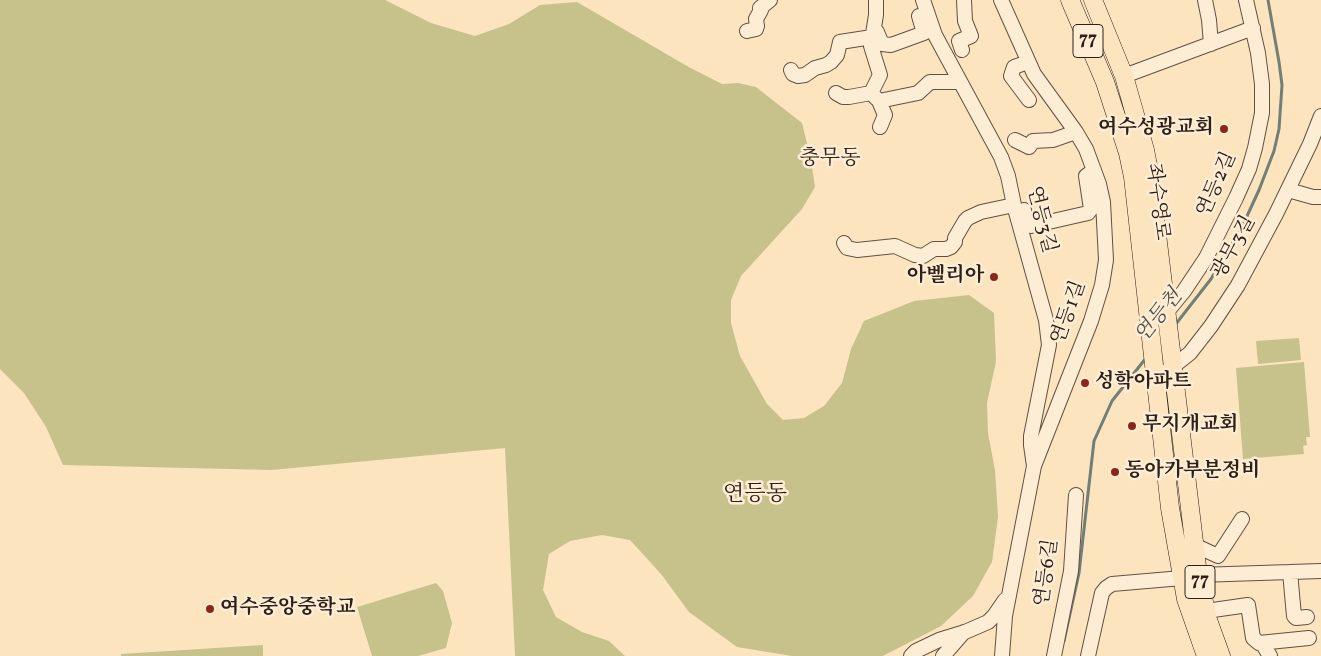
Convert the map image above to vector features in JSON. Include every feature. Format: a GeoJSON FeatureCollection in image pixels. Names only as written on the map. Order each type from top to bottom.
{"type":"FeatureCollection","features":[{"type":"Feature","properties":{"kind":"main road","name":"좌수영로"},"geometry":{"type":"LineString","coordinates":[[1070,0],[1151,186],[1172,367]]}},
{"type":"Feature","properties":{"kind":"main road","name":"좌수영로"},"geometry":{"type":"LineString","coordinates":[[1093,0],[1124,76],[1137,151],[1133,177],[1156,380]]}},
{"type":"Feature","properties":{"kind":"main road","name":"77"},"geometry":{"type":"LineString","coordinates":[[1172,367],[1194,545],[1190,576],[1192,617],[1206,656]]}},
{"type":"Feature","properties":{"kind":"main road","name":"77"},"geometry":{"type":"LineString","coordinates":[[1156,380],[1170,508],[1190,576],[1206,611],[1221,656]]}},
{"type":"Feature","properties":{"kind":"street"},"geometry":{"type":"LineString","coordinates":[[747,31],[756,29],[756,19],[760,8],[770,0]]}},
{"type":"Feature","properties":{"kind":"street"},"geometry":{"type":"LineString","coordinates":[[876,0],[871,46],[880,75],[875,97],[885,116],[880,126]]}},
{"type":"Feature","properties":{"kind":"street"},"geometry":{"type":"LineString","coordinates":[[962,50],[959,41],[971,36],[965,21],[964,0]]}},
{"type":"Feature","properties":{"kind":"street","name":"연등1길"},"geometry":{"type":"LineString","coordinates":[[1001,0],[1034,74],[1076,132],[1086,150],[1103,202],[1106,248],[1105,273],[1091,321],[1034,466],[1005,616],[1002,656]]}},
{"type":"Feature","properties":{"kind":"street"},"geometry":{"type":"LineString","coordinates":[[1205,0],[1211,44]]}},
{"type":"Feature","properties":{"kind":"street","name":"연등2길"},"geometry":{"type":"LineString","coordinates":[[1166,313],[1184,291],[1206,258],[1253,159],[1260,125],[1262,93],[1258,53],[1246,0]]}},
{"type":"Feature","properties":{"kind":"street"},"geometry":{"type":"LineString","coordinates":[[791,70],[793,74],[798,76],[806,76],[815,68],[826,65],[837,55],[840,42],[877,32],[882,44],[891,46],[924,33],[918,13],[925,5]]}},
{"type":"Feature","properties":{"kind":"street","name":"연등3길"},"geometry":{"type":"LineString","coordinates":[[925,5],[935,35],[1001,157],[1008,176],[1046,320],[1049,338],[1031,436],[1034,466]]}},
{"type":"Feature","properties":{"kind":"street"},"geometry":{"type":"LineString","coordinates":[[1124,76],[1253,28]]}},
{"type":"Feature","properties":{"kind":"street"},"geometry":{"type":"LineString","coordinates":[[1028,62],[1014,67],[1012,76],[1029,100]]}},
{"type":"Feature","properties":{"kind":"street"},"geometry":{"type":"LineString","coordinates":[[836,94],[842,97],[875,97],[918,93],[930,82],[960,82]]}},
{"type":"Feature","properties":{"kind":"street","name":"광무3길"},"geometry":{"type":"LineString","coordinates":[[1156,380],[1190,353],[1222,310],[1254,257],[1310,144],[1321,116]]}},
{"type":"Feature","properties":{"kind":"street"},"geometry":{"type":"LineString","coordinates":[[1015,140],[1029,147],[1033,141],[1053,140],[1076,132]]}},
{"type":"Feature","properties":{"kind":"street"},"geometry":{"type":"LineString","coordinates":[[844,243],[847,248],[857,250],[895,246],[915,255],[923,256],[934,249],[950,247],[955,242],[964,221],[981,212],[1015,207],[1024,210],[1027,223],[1031,226],[1088,213],[1091,210],[1086,176],[1094,170]]}},
{"type":"Feature","properties":{"kind":"street"},"geometry":{"type":"LineString","coordinates":[[1288,190],[1313,197],[1321,197]]}},
{"type":"Feature","properties":{"kind":"street","name":"연등6길"},"geometry":{"type":"LineString","coordinates":[[1054,656],[1071,571],[1076,496]]}},
{"type":"Feature","properties":{"kind":"street"},"geometry":{"type":"LineString","coordinates":[[1194,545],[1218,556],[1242,519]]}},
{"type":"Feature","properties":{"kind":"street"},"geometry":{"type":"LineString","coordinates":[[1088,656],[1102,593],[1112,584],[1190,576],[1321,571]]}},
{"type":"Feature","properties":{"kind":"street"},"geometry":{"type":"LineString","coordinates":[[1290,572],[1294,616],[1296,618],[1308,616]]}},
{"type":"Feature","properties":{"kind":"street"},"geometry":{"type":"LineString","coordinates":[[911,656],[916,651],[939,640],[965,632],[991,620],[1009,595]]}},
{"type":"Feature","properties":{"kind":"street"},"geometry":{"type":"LineString","coordinates":[[1206,611],[1248,605],[1253,638],[1262,643],[1309,638]]}},
{"type":"Feature","properties":{"kind":"street"},"geometry":{"type":"LineString","coordinates":[[943,656],[965,632]]}},
{"type":"Feature","properties":{"kind":"street"},"geometry":{"type":"LineString","coordinates":[[1262,643],[1270,656]]}},
{"type":"Feature","properties":{"kind":"shaded area"},"geometry":{"type":"Polygon","coordinates":[[[0,0],[385,0],[431,23],[475,36],[509,24],[540,5],[577,2],[687,66],[722,84],[738,83],[756,87],[802,123],[815,187],[802,209],[741,276],[731,300],[731,323],[740,356],[767,404],[783,420],[804,418],[824,406],[842,383],[851,349],[864,321],[914,301],[969,295],[994,313],[996,362],[987,403],[988,433],[995,470],[998,517],[992,562],[973,596],[941,626],[883,656],[792,656],[737,647],[689,612],[661,574],[630,540],[602,535],[570,541],[549,554],[543,590],[556,617],[582,632],[609,641],[625,656],[515,656],[505,448],[272,470],[63,465],[46,427],[24,393],[0,369],[0,0]]]}},
{"type":"Feature","properties":{"kind":"shaded area"},"geometry":{"type":"Polygon","coordinates":[[[1299,338],[1301,360],[1258,364],[1256,341],[1299,338]]]}},
{"type":"Feature","properties":{"kind":"shaded area"},"geometry":{"type":"Polygon","coordinates":[[[1304,362],[1310,437],[1306,437],[1307,445],[1303,446],[1304,454],[1243,459],[1236,368],[1304,362]]]}},
{"type":"Feature","properties":{"kind":"shaded area"},"geometry":{"type":"Polygon","coordinates":[[[436,583],[443,591],[452,623],[446,648],[418,656],[372,656],[357,607],[436,583]]]}},
{"type":"Feature","properties":{"kind":"shaded area"},"geometry":{"type":"Polygon","coordinates":[[[263,645],[263,656],[121,656],[121,654],[263,645]]]}},
{"type":"Feature","properties":{"kind":"waterway","name":"연등천"},"geometry":{"type":"LineString","coordinates":[[1175,325],[1211,279],[1242,227],[1274,151],[1279,129],[1282,85],[1268,0]]}},
{"type":"Feature","properties":{"kind":"waterway","name":"연등천"},"geometry":{"type":"LineString","coordinates":[[1064,641],[1079,573],[1094,441],[1112,401],[1146,358]]}},
{"type":"Feature","properties":{"kind":"place","name":"여수성광교회"},"geometry":{"type":"Point","coordinates":[1224,129]}},
{"type":"Feature","properties":{"kind":"place","name":"아벨리아"},"geometry":{"type":"Point","coordinates":[994,277]}},
{"type":"Feature","properties":{"kind":"place","name":"성학아파트"},"geometry":{"type":"Point","coordinates":[1085,383]}},
{"type":"Feature","properties":{"kind":"place","name":"무지개교회"},"geometry":{"type":"Point","coordinates":[1132,426]}},
{"type":"Feature","properties":{"kind":"place","name":"동아카부분정비"},"geometry":{"type":"Point","coordinates":[1115,472]}},
{"type":"Feature","properties":{"kind":"place","name":"여수중앙중학교"},"geometry":{"type":"Point","coordinates":[210,609]}},
{"type":"Feature","properties":{"kind":"district","name":"충무동"},"geometry":{"type":"Point","coordinates":[830,160]}},
{"type":"Feature","properties":{"kind":"district","name":"연등동"},"geometry":{"type":"Point","coordinates":[755,496]}}]}
